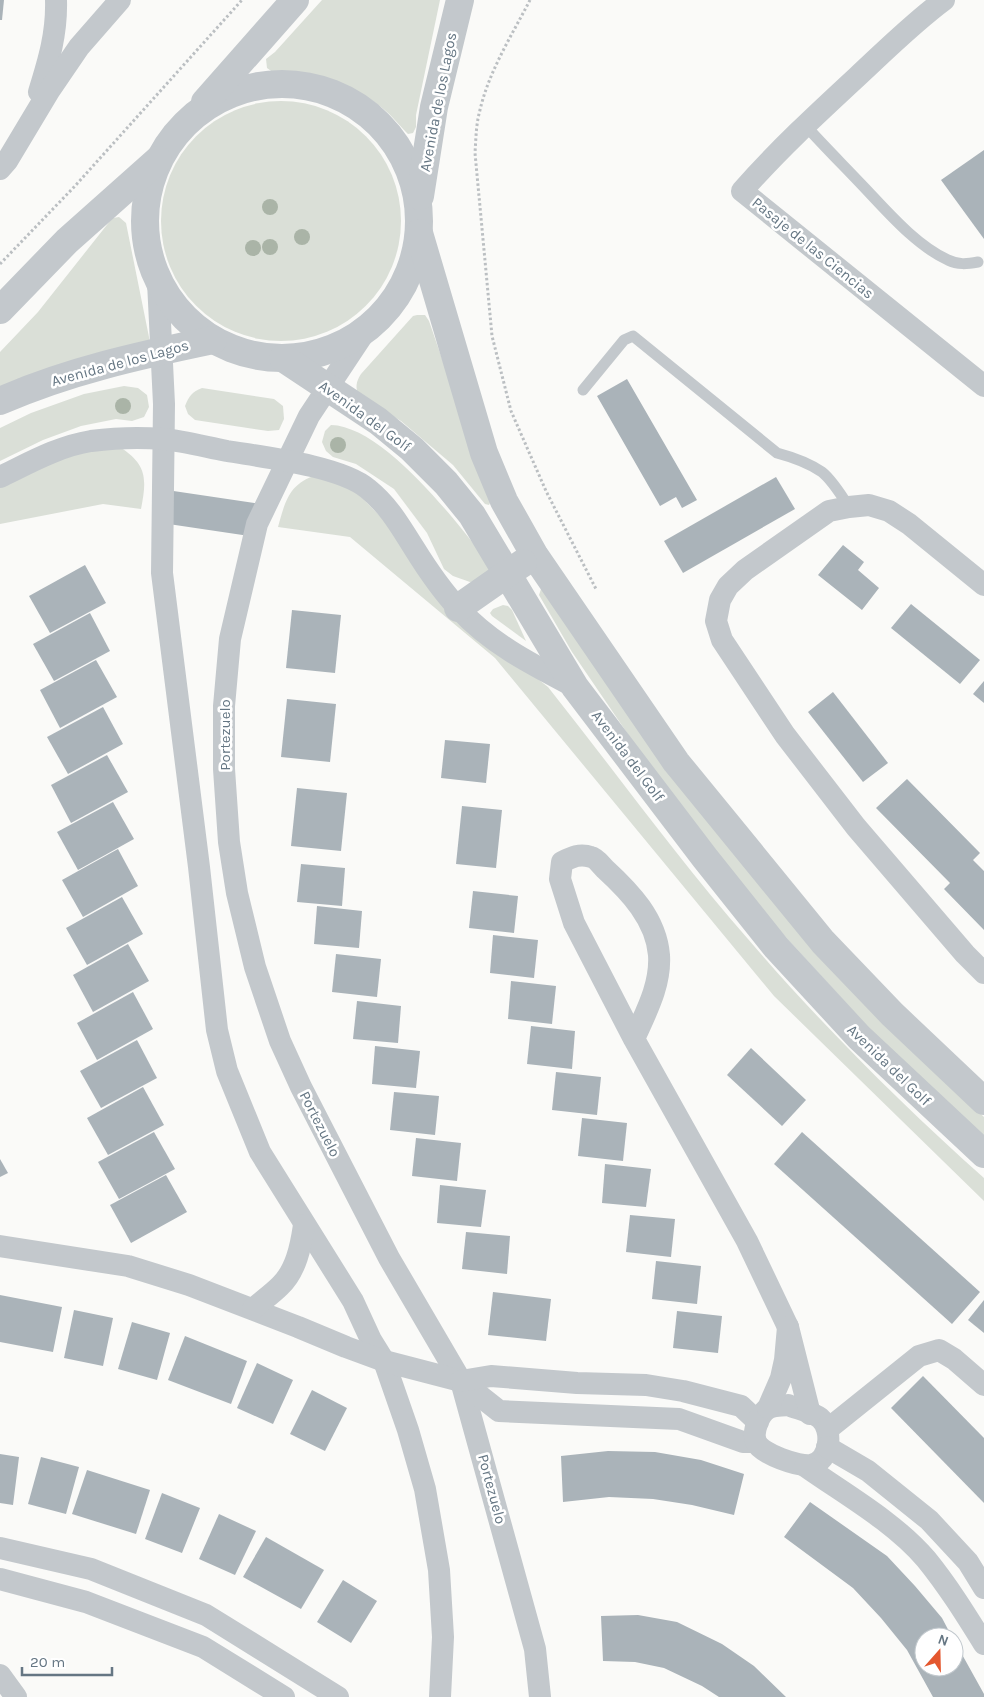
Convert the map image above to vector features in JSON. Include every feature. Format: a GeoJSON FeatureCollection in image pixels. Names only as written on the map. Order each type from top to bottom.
{"type":"FeatureCollection","features":[{"type":"Feature","properties":{"kind":"street"},"geometry":{"type":"LineString","coordinates":[[26,128],[50,60],[56,22],[56,0]]}},
{"type":"Feature","properties":{"kind":"street"},"geometry":{"type":"LineString","coordinates":[[0,169],[79,47],[120,0]]}},
{"type":"Feature","properties":{"kind":"street"},"geometry":{"type":"LineString","coordinates":[[295,0],[173,137],[159,159],[146,199],[146,241],[158,282],[161,351],[164,440],[162,573],[198,857],[217,1030],[227,1072],[260,1152],[304,1225],[353,1300],[371,1340],[384,1361],[408,1430],[425,1489],[438,1570],[443,1637],[440,1697]]}},
{"type":"Feature","properties":{"kind":"street","name":"Avenida de los Lagos"},"geometry":{"type":"LineString","coordinates":[[419,205],[434,107],[460,0]]}},
{"type":"Feature","properties":{"kind":"street","name":"Pasaje de las Ciencias"},"geometry":{"type":"LineString","coordinates":[[944,0],[919,19],[805,124],[742,191],[984,386]]}},
{"type":"Feature","properties":{"kind":"street"},"geometry":{"type":"LineString","coordinates":[[158,282],[181,314],[213,340],[246,354],[283,358],[312,355],[340,346],[366,330],[387,311],[403,287],[414,261],[419,233],[419,205],[411,173],[395,143],[374,118],[346,100],[315,88],[283,84],[250,87],[219,98],[191,117]]}},
{"type":"Feature","properties":{"kind":"street"},"geometry":{"type":"LineString","coordinates":[[0,310],[67,241],[159,159]]}},
{"type":"Feature","properties":{"kind":"street"},"geometry":{"type":"LineString","coordinates":[[419,233],[484,453],[504,501],[536,556],[676,762],[823,942],[892,1014],[984,1101]]}},
{"type":"Feature","properties":{"kind":"street","name":"Portezuelo"},"geometry":{"type":"LineString","coordinates":[[366,330],[309,416],[257,524],[230,639],[224,706],[224,769],[229,842],[237,893],[255,967],[280,1041],[301,1087],[389,1258],[461,1381],[535,1649],[540,1697]]}},
{"type":"Feature","properties":{"kind":"street","name":"Avenida de los Lagos"},"geometry":{"type":"LineString","coordinates":[[0,401],[41,384],[124,359],[213,340]]}},
{"type":"Feature","properties":{"kind":"street","name":"Avenida del Golf"},"geometry":{"type":"LineString","coordinates":[[283,358],[378,421],[412,449],[446,484],[472,515],[508,572],[575,687],[705,858],[776,947],[859,1037],[984,1154]]}},
{"type":"Feature","properties":{"kind":"street"},"geometry":{"type":"LineString","coordinates":[[0,477],[54,451],[90,441],[129,438],[164,440],[286,462],[344,475],[366,487],[388,508],[416,551],[458,608],[475,626],[504,648],[575,687]]}},
{"type":"Feature","properties":{"kind":"street"},"geometry":{"type":"LineString","coordinates":[[984,585],[910,524],[889,511],[869,504],[829,511],[745,570],[728,586],[720,600],[716,621],[722,640],[785,735],[856,827],[965,954],[984,973]]}},
{"type":"Feature","properties":{"kind":"street"},"geometry":{"type":"LineString","coordinates":[[458,608],[508,572],[536,556]]}},
{"type":"Feature","properties":{"kind":"street"},"geometry":{"type":"LineString","coordinates":[[634,1039],[656,985],[659,955],[653,929],[639,904],[624,886],[592,857],[575,855],[562,862],[560,879],[574,923],[634,1039],[747,1241],[788,1327],[810,1414]]}},
{"type":"Feature","properties":{"kind":"street"},"geometry":{"type":"LineString","coordinates":[[253,1309],[282,1285],[295,1262],[300,1248],[304,1225]]}},
{"type":"Feature","properties":{"kind":"street"},"geometry":{"type":"LineString","coordinates":[[0,1246],[128,1266],[189,1284],[384,1361],[461,1381],[499,1411],[679,1419],[744,1442],[761,1424],[788,1405],[820,1418],[828,1438],[929,1520],[968,1562],[984,1588]]}},
{"type":"Feature","properties":{"kind":"street"},"geometry":{"type":"LineString","coordinates":[[788,1327],[786,1360],[781,1378],[761,1424],[762,1450],[787,1461],[805,1466],[887,1524],[925,1558],[950,1591],[984,1644]]}},
{"type":"Feature","properties":{"kind":"street"},"geometry":{"type":"LineString","coordinates":[[805,1466],[816,1464],[823,1457],[828,1438],[919,1356],[939,1350],[954,1359],[984,1385]]}},
{"type":"Feature","properties":{"kind":"street"},"geometry":{"type":"LineString","coordinates":[[461,1381],[491,1376],[646,1385],[683,1391],[741,1406],[761,1424]]}},
{"type":"Feature","properties":{"kind":"street"},"geometry":{"type":"LineString","coordinates":[[574,1414],[577,1382]]}},
{"type":"Feature","properties":{"kind":"street"},"geometry":{"type":"LineString","coordinates":[[679,1419],[683,1391]]}},
{"type":"Feature","properties":{"kind":"street"},"geometry":{"type":"LineString","coordinates":[[0,1548],[91,1569],[206,1615],[338,1697]]}},
{"type":"Feature","properties":{"kind":"street"},"geometry":{"type":"LineString","coordinates":[[0,1579],[86,1602],[203,1647],[284,1697]]}},
{"type":"Feature","properties":{"kind":"street"},"geometry":{"type":"LineString","coordinates":[[156,1629],[165,1598]]}},
{"type":"Feature","properties":{"kind":"street"},"geometry":{"type":"LineString","coordinates":[[0,1675],[16,1697]]}},
{"type":"Feature","properties":{"kind":"lane"},"geometry":{"type":"LineString","coordinates":[[805,124],[829,152],[894,219],[926,247],[948,260],[962,264],[978,262]]}},
{"type":"Feature","properties":{"kind":"lane"},"geometry":{"type":"LineString","coordinates":[[583,390],[624,340],[633,336],[777,453],[793,458],[821,472],[833,483],[849,507]]}},
{"type":"Feature","properties":{"kind":"path"},"geometry":{"type":"LineString","coordinates":[[0,264],[75,186],[242,0]]}},
{"type":"Feature","properties":{"kind":"path"},"geometry":{"type":"LineString","coordinates":[[530,0],[489,82],[480,110],[476,134],[475,153],[492,336],[511,411],[546,491],[590,580],[601,597]]}},
{"type":"Feature","properties":{"kind":"shaded area"},"geometry":{"type":"Polygon","coordinates":[[[322,0],[440,0],[416,115],[416,127],[413,133],[408,134],[377,104],[341,84],[301,73],[274,73],[267,68],[266,59],[275,52],[322,0]]]}},
{"type":"Feature","properties":{"kind":"shaded area"},"geometry":{"type":"Polygon","coordinates":[[[269,101],[293,101],[316,106],[338,115],[366,136],[381,154],[392,175],[399,198],[401,221],[399,244],[392,267],[381,288],[366,306],[338,327],[316,336],[293,341],[269,341],[246,336],[224,327],[205,314],[188,297],[175,278],[166,256],[161,233],[161,209],[166,186],[175,164],[188,145],[205,128],[224,115],[246,106],[269,101]]]}},
{"type":"Feature","properties":{"kind":"shaded area"},"geometry":{"type":"Polygon","coordinates":[[[119,217],[126,223],[150,342],[0,392],[0,352],[38,312],[110,221],[113,218],[119,217]]]}},
{"type":"Feature","properties":{"kind":"shaded area"},"geometry":{"type":"Polygon","coordinates":[[[425,315],[429,321],[491,501],[489,505],[485,504],[453,465],[401,421],[359,396],[357,385],[361,374],[413,316],[425,315]]]}},
{"type":"Feature","properties":{"kind":"shaded area"},"geometry":{"type":"Polygon","coordinates":[[[124,386],[138,388],[147,395],[149,407],[144,417],[132,421],[116,419],[81,426],[43,440],[0,461],[0,428],[31,413],[84,394],[124,386]]]}},
{"type":"Feature","properties":{"kind":"shaded area"},"geometry":{"type":"Polygon","coordinates":[[[202,388],[274,399],[283,406],[284,419],[279,430],[268,431],[195,420],[188,414],[185,406],[191,395],[202,388]]]}},
{"type":"Feature","properties":{"kind":"shaded area"},"geometry":{"type":"Polygon","coordinates":[[[331,425],[351,430],[373,441],[395,458],[417,479],[457,523],[487,561],[489,570],[480,581],[470,582],[453,576],[444,569],[427,533],[394,489],[356,464],[333,457],[326,451],[322,442],[325,431],[331,425]]]}},
{"type":"Feature","properties":{"kind":"shaded area"},"geometry":{"type":"Polygon","coordinates":[[[120,447],[136,460],[143,473],[144,489],[141,509],[103,504],[0,524],[0,485],[69,453],[120,447]]]}},
{"type":"Feature","properties":{"kind":"shaded area"},"geometry":{"type":"Polygon","coordinates":[[[317,475],[349,484],[533,675],[548,687],[671,846],[776,971],[862,1063],[984,1178],[984,1201],[774,996],[495,658],[350,537],[278,527],[283,509],[294,488],[317,475]]]}},
{"type":"Feature","properties":{"kind":"shaded area"},"geometry":{"type":"Polygon","coordinates":[[[545,587],[877,1013],[984,1117],[984,1140],[867,1026],[771,921],[651,768],[572,652],[539,595],[541,589],[545,587]]]}},
{"type":"Feature","properties":{"kind":"shaded area"},"geometry":{"type":"Polygon","coordinates":[[[503,605],[508,606],[512,610],[526,641],[490,613],[493,609],[503,605]]]}},
{"type":"Feature","properties":{"kind":"building"},"geometry":{"type":"Polygon","coordinates":[[[0,0],[4,0],[2,20],[0,20],[0,0]]]}},
{"type":"Feature","properties":{"kind":"building"},"geometry":{"type":"Polygon","coordinates":[[[984,150],[984,239],[941,180],[984,150]]]}},
{"type":"Feature","properties":{"kind":"building"},"geometry":{"type":"Polygon","coordinates":[[[627,379],[697,500],[682,508],[676,497],[660,506],[597,396],[627,379]]]}},
{"type":"Feature","properties":{"kind":"building"},"geometry":{"type":"Polygon","coordinates":[[[776,477],[795,509],[683,573],[664,541],[776,477]]]}},
{"type":"Feature","properties":{"kind":"building"},"geometry":{"type":"Polygon","coordinates":[[[160,489],[268,505],[263,538],[155,522],[160,489]]]}},
{"type":"Feature","properties":{"kind":"building"},"geometry":{"type":"Polygon","coordinates":[[[843,545],[864,562],[858,570],[879,588],[862,610],[818,575],[843,545]]]}},
{"type":"Feature","properties":{"kind":"building"},"geometry":{"type":"Polygon","coordinates":[[[85,565],[106,603],[50,633],[29,596],[85,565]]]}},
{"type":"Feature","properties":{"kind":"building"},"geometry":{"type":"Polygon","coordinates":[[[911,604],[980,660],[960,684],[891,628],[911,604]]]}},
{"type":"Feature","properties":{"kind":"building"},"geometry":{"type":"Polygon","coordinates":[[[292,610],[341,615],[335,673],[286,668],[292,610]]]}},
{"type":"Feature","properties":{"kind":"building"},"geometry":{"type":"Polygon","coordinates":[[[90,613],[110,651],[54,681],[33,644],[90,613]]]}},
{"type":"Feature","properties":{"kind":"building"},"geometry":{"type":"Polygon","coordinates":[[[96,660],[117,697],[60,728],[40,690],[96,660]]]}},
{"type":"Feature","properties":{"kind":"building"},"geometry":{"type":"Polygon","coordinates":[[[984,681],[984,703],[973,694],[984,681]]]}},
{"type":"Feature","properties":{"kind":"building"},"geometry":{"type":"Polygon","coordinates":[[[833,692],[888,763],[863,782],[808,712],[833,692]]]}},
{"type":"Feature","properties":{"kind":"building"},"geometry":{"type":"Polygon","coordinates":[[[287,699],[336,704],[330,762],[281,757],[287,699]]]}},
{"type":"Feature","properties":{"kind":"building"},"geometry":{"type":"Polygon","coordinates":[[[103,707],[123,744],[68,774],[47,737],[103,707]]]}},
{"type":"Feature","properties":{"kind":"building"},"geometry":{"type":"Polygon","coordinates":[[[445,740],[490,744],[486,783],[441,778],[445,740]]]}},
{"type":"Feature","properties":{"kind":"building"},"geometry":{"type":"Polygon","coordinates":[[[107,755],[128,792],[71,823],[51,785],[107,755]]]}},
{"type":"Feature","properties":{"kind":"building"},"geometry":{"type":"Polygon","coordinates":[[[907,779],[980,853],[973,860],[984,871],[984,930],[944,889],[950,883],[876,808],[907,779]]]}},
{"type":"Feature","properties":{"kind":"building"},"geometry":{"type":"Polygon","coordinates":[[[297,788],[347,793],[341,851],[291,846],[297,788]]]}},
{"type":"Feature","properties":{"kind":"building"},"geometry":{"type":"Polygon","coordinates":[[[113,802],[134,839],[78,870],[57,832],[113,802]]]}},
{"type":"Feature","properties":{"kind":"building"},"geometry":{"type":"Polygon","coordinates":[[[462,806],[502,810],[496,868],[456,864],[462,806]]]}},
{"type":"Feature","properties":{"kind":"building"},"geometry":{"type":"Polygon","coordinates":[[[118,849],[138,886],[83,917],[62,880],[118,849]]]}},
{"type":"Feature","properties":{"kind":"building"},"geometry":{"type":"Polygon","coordinates":[[[301,864],[345,868],[342,906],[297,902],[301,864]]]}},
{"type":"Feature","properties":{"kind":"building"},"geometry":{"type":"Polygon","coordinates":[[[473,891],[518,896],[514,933],[469,928],[473,891]]]}},
{"type":"Feature","properties":{"kind":"building"},"geometry":{"type":"Polygon","coordinates":[[[122,897],[143,934],[87,965],[66,928],[122,897]]]}},
{"type":"Feature","properties":{"kind":"building"},"geometry":{"type":"Polygon","coordinates":[[[317,906],[362,911],[359,948],[314,944],[317,906]]]}},
{"type":"Feature","properties":{"kind":"building"},"geometry":{"type":"Polygon","coordinates":[[[493,935],[538,940],[534,978],[490,973],[493,935]]]}},
{"type":"Feature","properties":{"kind":"building"},"geometry":{"type":"Polygon","coordinates":[[[128,944],[149,981],[93,1012],[73,975],[128,944]]]}},
{"type":"Feature","properties":{"kind":"building"},"geometry":{"type":"Polygon","coordinates":[[[336,954],[381,959],[377,997],[332,992],[336,954]]]}},
{"type":"Feature","properties":{"kind":"building"},"geometry":{"type":"Polygon","coordinates":[[[511,981],[556,986],[552,1024],[508,1019],[511,981]]]}},
{"type":"Feature","properties":{"kind":"building"},"geometry":{"type":"Polygon","coordinates":[[[133,992],[153,1029],[97,1060],[77,1023],[133,992]]]}},
{"type":"Feature","properties":{"kind":"building"},"geometry":{"type":"Polygon","coordinates":[[[357,1001],[401,1006],[398,1043],[353,1039],[357,1001]]]}},
{"type":"Feature","properties":{"kind":"building"},"geometry":{"type":"Polygon","coordinates":[[[531,1026],[575,1031],[572,1069],[527,1064],[531,1026]]]}},
{"type":"Feature","properties":{"kind":"building"},"geometry":{"type":"Polygon","coordinates":[[[137,1040],[157,1078],[101,1108],[80,1071],[137,1040]]]}},
{"type":"Feature","properties":{"kind":"building"},"geometry":{"type":"Polygon","coordinates":[[[375,1046],[420,1051],[416,1088],[372,1084],[375,1046]]]}},
{"type":"Feature","properties":{"kind":"building"},"geometry":{"type":"Polygon","coordinates":[[[751,1048],[806,1100],[782,1126],[727,1075],[751,1048]]]}},
{"type":"Feature","properties":{"kind":"building"},"geometry":{"type":"Polygon","coordinates":[[[556,1072],[601,1077],[597,1115],[552,1110],[556,1072]]]}},
{"type":"Feature","properties":{"kind":"building"},"geometry":{"type":"Polygon","coordinates":[[[143,1087],[164,1125],[108,1155],[87,1118],[143,1087]]]}},
{"type":"Feature","properties":{"kind":"building"},"geometry":{"type":"Polygon","coordinates":[[[394,1092],[439,1096],[435,1135],[390,1130],[394,1092]]]}},
{"type":"Feature","properties":{"kind":"building"},"geometry":{"type":"Polygon","coordinates":[[[582,1118],[627,1123],[623,1161],[578,1156],[582,1118]]]}},
{"type":"Feature","properties":{"kind":"building"},"geometry":{"type":"Polygon","coordinates":[[[154,1132],[175,1169],[119,1199],[98,1162],[154,1132]]]}},
{"type":"Feature","properties":{"kind":"building"},"geometry":{"type":"Polygon","coordinates":[[[802,1132],[980,1292],[952,1324],[774,1164],[802,1132]]]}},
{"type":"Feature","properties":{"kind":"building"},"geometry":{"type":"Polygon","coordinates":[[[416,1138],[461,1143],[457,1181],[412,1176],[416,1138]]]}},
{"type":"Feature","properties":{"kind":"building"},"geometry":{"type":"Polygon","coordinates":[[[0,1159],[8,1173],[0,1177],[0,1159]]]}},
{"type":"Feature","properties":{"kind":"building"},"geometry":{"type":"Polygon","coordinates":[[[605,1164],[651,1169],[646,1207],[602,1203],[605,1164]]]}},
{"type":"Feature","properties":{"kind":"building"},"geometry":{"type":"Polygon","coordinates":[[[166,1175],[187,1212],[131,1243],[110,1205],[166,1175]]]}},
{"type":"Feature","properties":{"kind":"building"},"geometry":{"type":"Polygon","coordinates":[[[440,1185],[486,1190],[481,1227],[437,1223],[440,1185]]]}},
{"type":"Feature","properties":{"kind":"building"},"geometry":{"type":"Polygon","coordinates":[[[630,1215],[675,1219],[671,1257],[626,1252],[630,1215]]]}},
{"type":"Feature","properties":{"kind":"building"},"geometry":{"type":"Polygon","coordinates":[[[466,1232],[510,1236],[507,1274],[462,1269],[466,1232]]]}},
{"type":"Feature","properties":{"kind":"building"},"geometry":{"type":"Polygon","coordinates":[[[656,1261],[701,1266],[697,1304],[652,1299],[656,1261]]]}},
{"type":"Feature","properties":{"kind":"building"},"geometry":{"type":"Polygon","coordinates":[[[493,1292],[551,1299],[546,1341],[488,1335],[493,1292]]]}},
{"type":"Feature","properties":{"kind":"building"},"geometry":{"type":"Polygon","coordinates":[[[0,1295],[62,1307],[53,1352],[0,1342],[0,1295]]]}},
{"type":"Feature","properties":{"kind":"building"},"geometry":{"type":"Polygon","coordinates":[[[984,1300],[984,1333],[968,1320],[984,1300]]]}},
{"type":"Feature","properties":{"kind":"building"},"geometry":{"type":"Polygon","coordinates":[[[74,1310],[113,1318],[103,1366],[64,1358],[74,1310]]]}},
{"type":"Feature","properties":{"kind":"building"},"geometry":{"type":"Polygon","coordinates":[[[677,1311],[722,1316],[718,1353],[673,1348],[677,1311]]]}},
{"type":"Feature","properties":{"kind":"building"},"geometry":{"type":"Polygon","coordinates":[[[132,1322],[170,1333],[157,1380],[118,1369],[132,1322]]]}},
{"type":"Feature","properties":{"kind":"building"},"geometry":{"type":"Polygon","coordinates":[[[185,1336],[247,1361],[231,1404],[168,1380],[185,1336]]]}},
{"type":"Feature","properties":{"kind":"building"},"geometry":{"type":"Polygon","coordinates":[[[257,1363],[293,1380],[273,1424],[237,1408],[257,1363]]]}},
{"type":"Feature","properties":{"kind":"building"},"geometry":{"type":"Polygon","coordinates":[[[923,1376],[984,1438],[984,1503],[891,1408],[923,1376]]]}},
{"type":"Feature","properties":{"kind":"building"},"geometry":{"type":"Polygon","coordinates":[[[312,1390],[347,1408],[325,1451],[290,1434],[312,1390]]]}},
{"type":"Feature","properties":{"kind":"building"},"geometry":{"type":"Polygon","coordinates":[[[608,1451],[655,1452],[701,1460],[744,1474],[734,1515],[692,1505],[653,1499],[609,1497],[563,1502],[561,1456],[608,1451]]]}},
{"type":"Feature","properties":{"kind":"building"},"geometry":{"type":"Polygon","coordinates":[[[0,1454],[19,1457],[13,1505],[0,1503],[0,1454]]]}},
{"type":"Feature","properties":{"kind":"building"},"geometry":{"type":"Polygon","coordinates":[[[41,1457],[79,1467],[66,1514],[28,1504],[41,1457]]]}},
{"type":"Feature","properties":{"kind":"building"},"geometry":{"type":"Polygon","coordinates":[[[87,1470],[150,1490],[136,1534],[72,1514],[87,1470]]]}},
{"type":"Feature","properties":{"kind":"building"},"geometry":{"type":"Polygon","coordinates":[[[162,1493],[200,1508],[182,1553],[145,1539],[162,1493]]]}},
{"type":"Feature","properties":{"kind":"building"},"geometry":{"type":"Polygon","coordinates":[[[810,1502],[887,1556],[942,1618],[947,1627],[914,1627],[914,1663],[907,1650],[881,1618],[853,1588],[784,1537],[810,1502]]]}},
{"type":"Feature","properties":{"kind":"building"},"geometry":{"type":"Polygon","coordinates":[[[219,1514],[256,1531],[235,1575],[199,1559],[219,1514]]]}},
{"type":"Feature","properties":{"kind":"building"},"geometry":{"type":"Polygon","coordinates":[[[266,1537],[324,1570],[301,1609],[243,1577],[266,1537]]]}},
{"type":"Feature","properties":{"kind":"building"},"geometry":{"type":"Polygon","coordinates":[[[343,1580],[377,1601],[351,1643],[317,1622],[343,1580]]]}},
{"type":"Feature","properties":{"kind":"building"},"geometry":{"type":"Polygon","coordinates":[[[638,1615],[677,1622],[722,1644],[754,1666],[786,1697],[719,1697],[702,1686],[664,1668],[635,1662],[603,1661],[601,1616],[638,1615]]]}},
{"type":"Feature","properties":{"kind":"building"},"geometry":{"type":"Polygon","coordinates":[[[964,1658],[984,1694],[984,1697],[933,1697],[922,1677],[964,1677],[964,1658]]]}}]}
